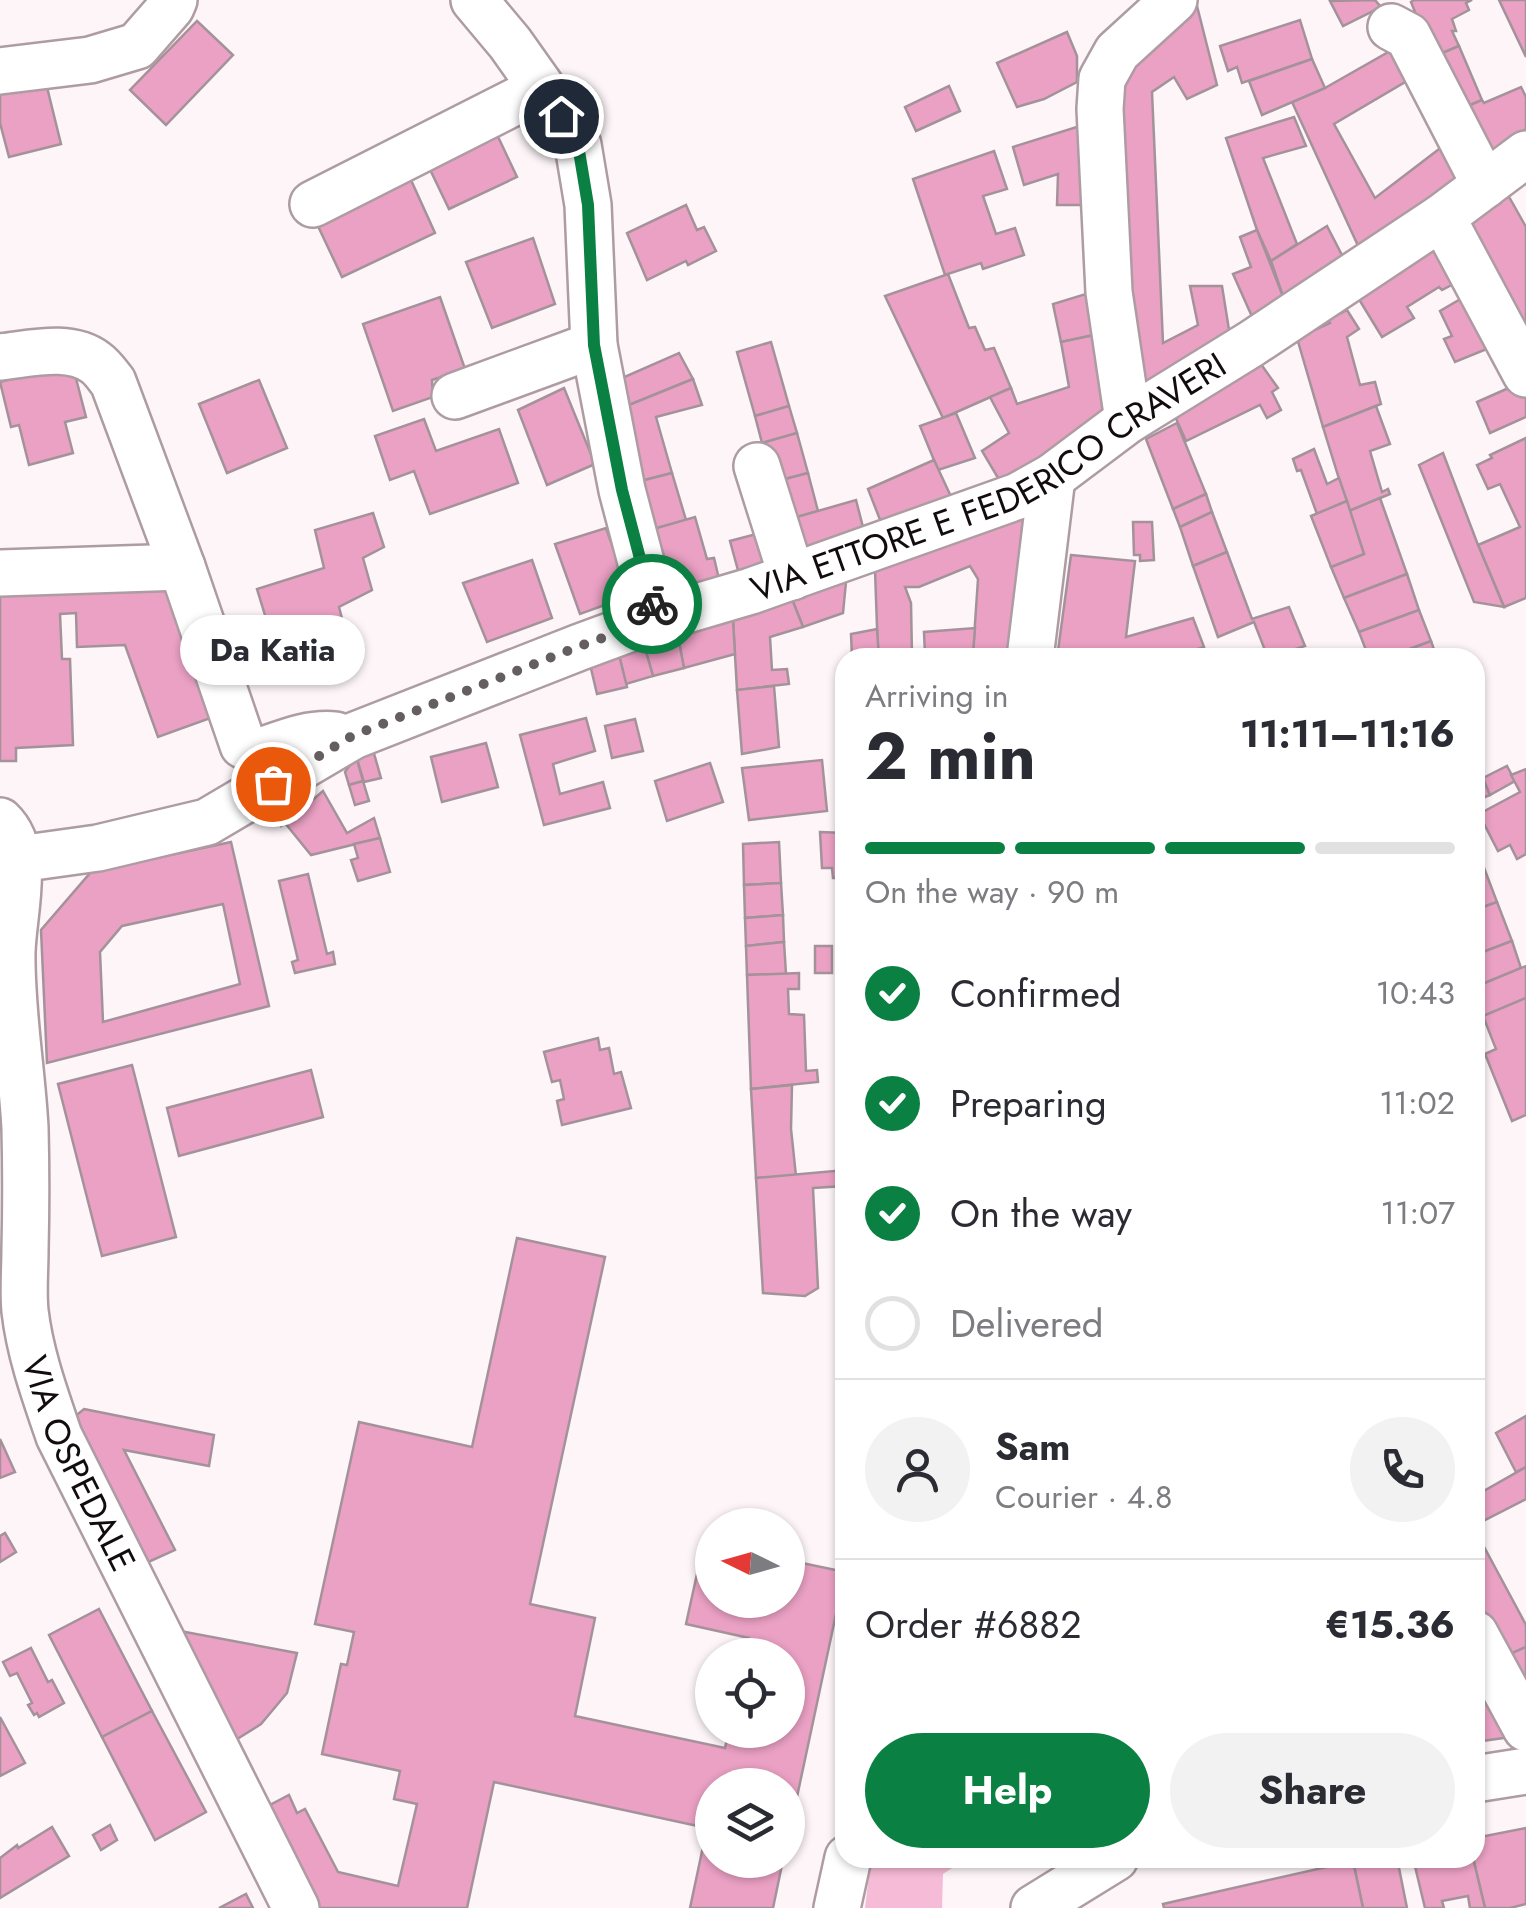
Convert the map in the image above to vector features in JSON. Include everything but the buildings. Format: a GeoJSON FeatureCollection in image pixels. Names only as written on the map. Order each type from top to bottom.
{"type":"FeatureCollection","features":[{"type":"Feature","properties":{"kind":"street"},"geometry":{"type":"LineString","coordinates":[[0,71],[90,60],[136,46],[174,0]]}},
{"type":"Feature","properties":{"kind":"street"},"geometry":{"type":"LineString","coordinates":[[474,0],[510,43],[578,145],[588,205],[594,345],[622,490],[656,619]]}},
{"type":"Feature","properties":{"kind":"street"},"geometry":{"type":"LineString","coordinates":[[1128,420],[1109,292],[1102,79],[1117,52],[1174,0]]}},
{"type":"Feature","properties":{"kind":"street"},"geometry":{"type":"LineString","coordinates":[[1391,27],[1408,36],[1485,186]]}},
{"type":"Feature","properties":{"kind":"street"},"geometry":{"type":"LineString","coordinates":[[313,204],[540,89]]}},
{"type":"Feature","properties":{"kind":"street","name":"VIA ETTORE E FEDERICO CRAVERI"},"geometry":{"type":"LineString","coordinates":[[10,840],[98,848],[207,822],[352,736],[580,646],[792,577],[1018,496],[1052,477],[1128,420],[1442,217],[1526,154]]}},
{"type":"Feature","properties":{"kind":"street"},"geometry":{"type":"LineString","coordinates":[[1442,217],[1526,374]]}},
{"type":"Feature","properties":{"kind":"street"},"geometry":{"type":"LineString","coordinates":[[455,396],[594,345]]}},
{"type":"Feature","properties":{"kind":"street"},"geometry":{"type":"LineString","coordinates":[[0,357],[54,351],[76,353],[95,362],[113,382],[243,745],[258,752],[319,733],[352,736]]}},
{"type":"Feature","properties":{"kind":"street"},"geometry":{"type":"LineString","coordinates":[[758,466],[792,577]]}},
{"type":"Feature","properties":{"kind":"street"},"geometry":{"type":"LineString","coordinates":[[1031,648],[1052,477]]}},
{"type":"Feature","properties":{"kind":"street"},"geometry":{"type":"LineString","coordinates":[[0,573],[182,567]]}},
{"type":"Feature","properties":{"kind":"street","name":"VIA OSPEDALE"},"geometry":{"type":"LineString","coordinates":[[10,840],[12,971],[26,1170],[12,1315],[59,1436],[296,1908]]}},
{"type":"Feature","properties":{"kind":"street"},"geometry":{"type":"LineString","coordinates":[[1485,1652],[1526,1728]]}},
{"type":"Feature","properties":{"kind":"street"},"geometry":{"type":"LineString","coordinates":[[1485,1777],[1526,1771]]}},
{"type":"Feature","properties":{"kind":"street"},"geometry":{"type":"LineString","coordinates":[[837,1908],[846,1868]]}},
{"type":"Feature","properties":{"kind":"street"},"geometry":{"type":"LineString","coordinates":[[1034,1908],[1099,1868]]}},
{"type":"Feature","properties":{"kind":"shaded area"},"geometry":{"type":"Polygon","coordinates":[[[870,1868],[952,1868],[943,1874],[942,1908],[865,1908],[870,1868]]]}},
{"type":"Feature","properties":{"kind":"way so far"},"geometry":{"type":"LineString","coordinates":[[273,784],[352,736],[656,619],[652,604]]}},
{"type":"Feature","properties":{"kind":"place","name":"Da Katia"},"geometry":{"type":"Point","coordinates":[273,784]}},
{"type":"Feature","properties":{"kind":"route"},"geometry":{"type":"LineString","coordinates":[[561,116],[578,145],[588,205],[594,345],[622,490],[652,604]]}}]}
